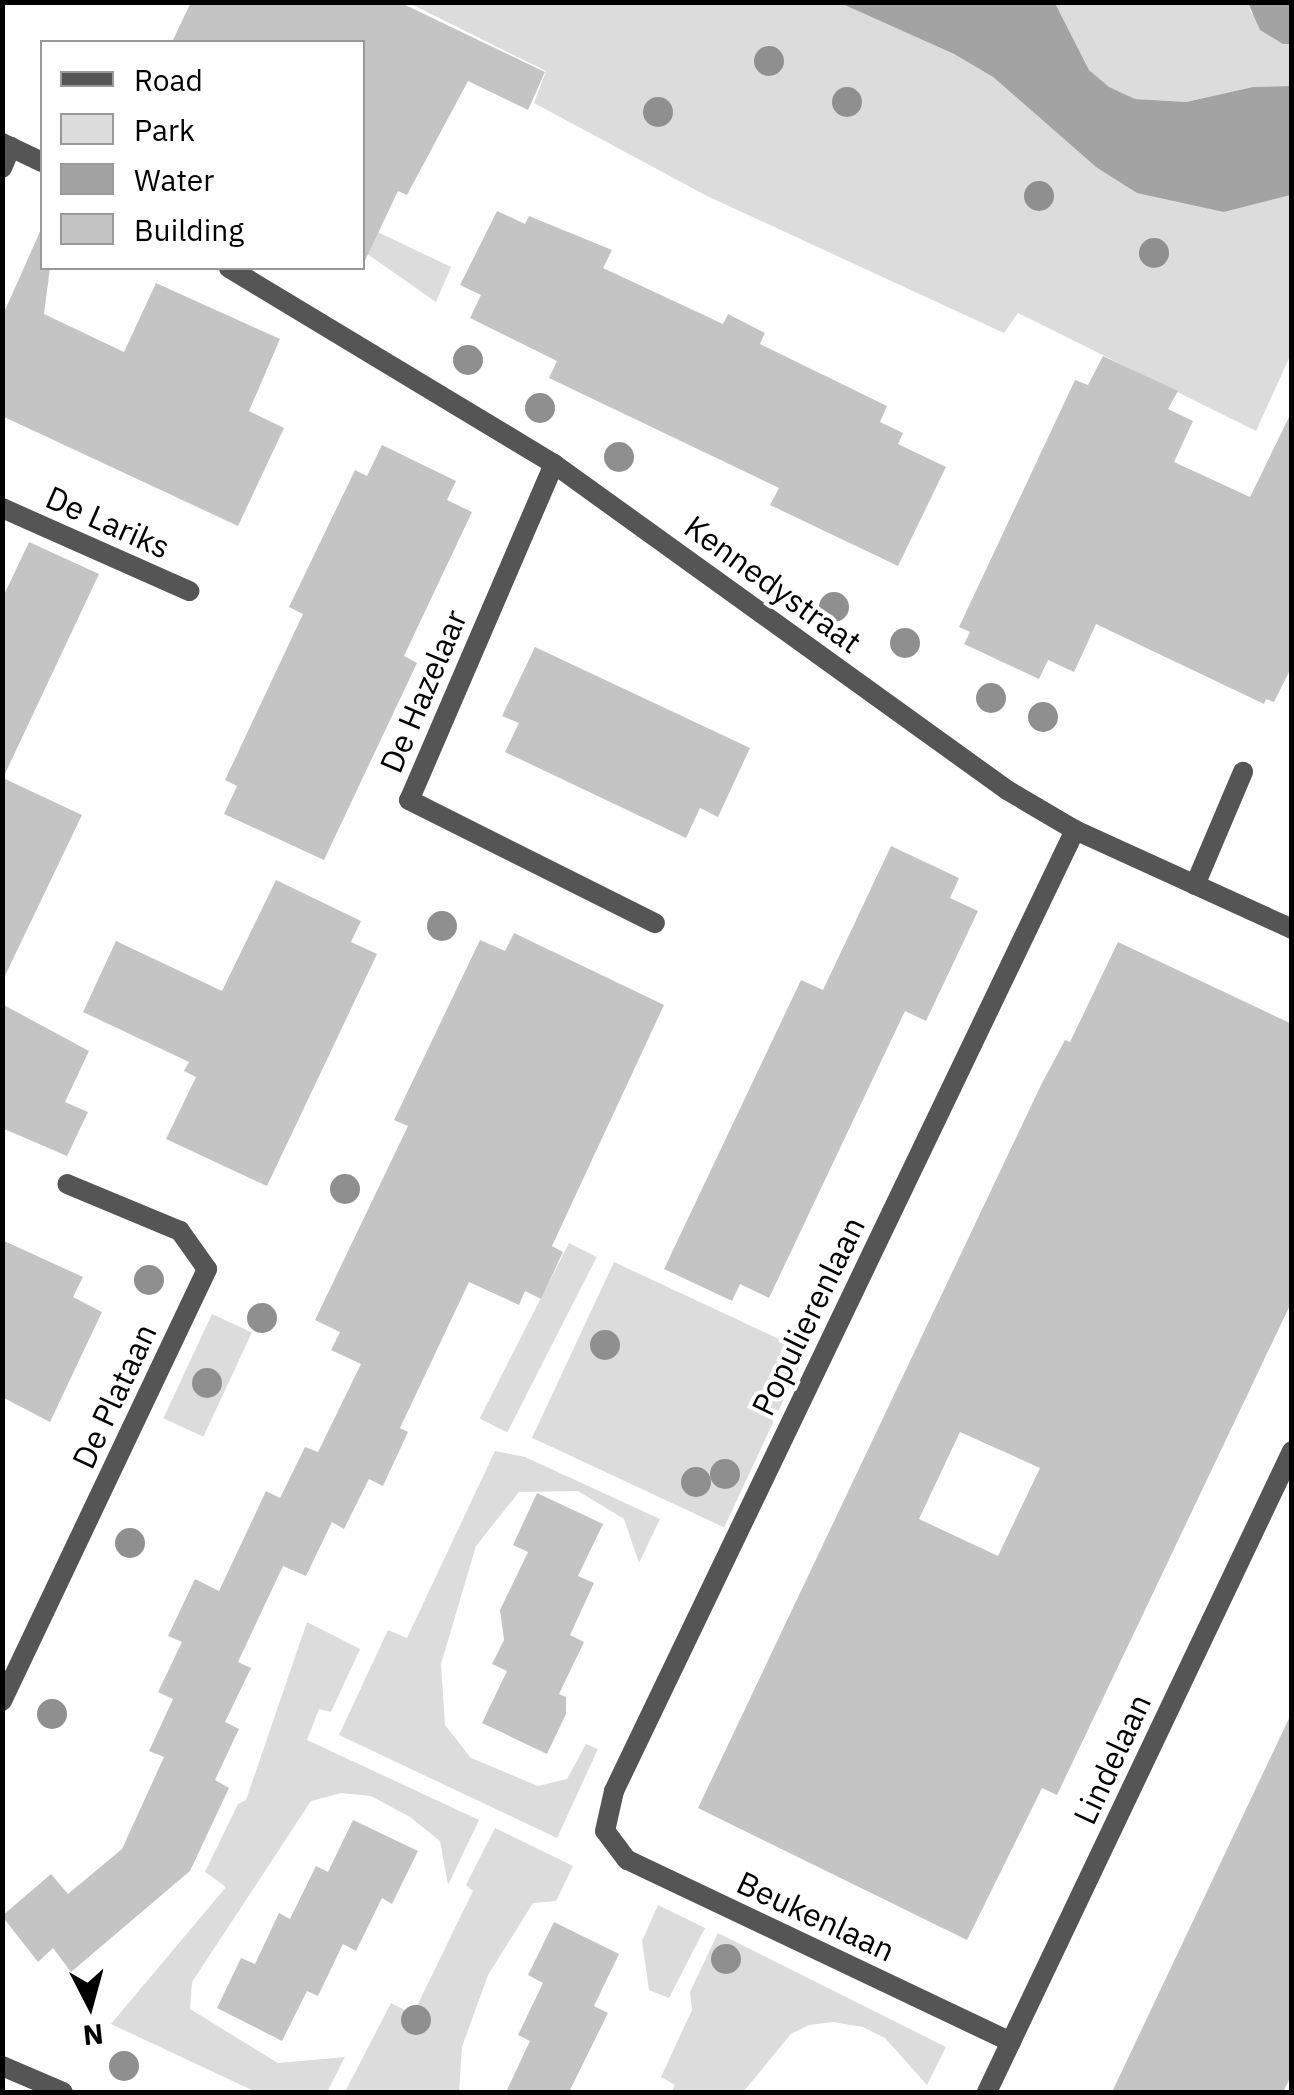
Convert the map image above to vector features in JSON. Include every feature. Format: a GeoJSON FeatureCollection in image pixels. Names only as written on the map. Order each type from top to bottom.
{"type":"FeatureCollection","features":[{"type":"Feature","properties":{"kind":"street"},"geometry":{"type":"LineString","coordinates":[[2,168],[7,145],[40,161]]}},
{"type":"Feature","properties":{"kind":"street","name":"Kennedystraat"},"geometry":{"type":"LineString","coordinates":[[232,270],[554,464],[1007,790],[1075,830],[1292,929]]}},
{"type":"Feature","properties":{"kind":"street","name":"De Hazelaar"},"geometry":{"type":"LineString","coordinates":[[554,464],[409,800],[655,923]]}},
{"type":"Feature","properties":{"kind":"street","name":"De Lariks"},"geometry":{"type":"LineString","coordinates":[[2,508],[189,591]]}},
{"type":"Feature","properties":{"kind":"street"},"geometry":{"type":"LineString","coordinates":[[1194,885],[1243,772]]}},
{"type":"Feature","properties":{"kind":"street","name":"Populierenlaan"},"geometry":{"type":"LineString","coordinates":[[606,1831],[614,1790],[1075,830]]}},
{"type":"Feature","properties":{"kind":"street","name":"De Plataan"},"geometry":{"type":"LineString","coordinates":[[2,1701],[207,1269],[180,1231],[67,1184]]}},
{"type":"Feature","properties":{"kind":"street","name":"Lindelaan"},"geometry":{"type":"LineString","coordinates":[[987,2092],[1291,1455]]}},
{"type":"Feature","properties":{"kind":"street","name":"Beukenlaan"},"geometry":{"type":"LineString","coordinates":[[606,1831],[627,1860],[1011,2042]]}},
{"type":"Feature","properties":{"kind":"street"},"geometry":{"type":"LineString","coordinates":[[2,2066],[63,2092]]}},
{"type":"Feature","properties":{"kind":"green space"},"geometry":{"type":"Polygon","coordinates":[[[409,3],[840,3],[954,54],[993,77],[1096,167],[1224,212],[1291,195],[1291,354],[1256,431],[1018,313],[1004,333],[707,196],[534,103],[546,71],[409,3]]]}},
{"type":"Feature","properties":{"kind":"green space"},"geometry":{"type":"Polygon","coordinates":[[[1055,3],[1248,3],[1251,13],[1283,44],[1291,44],[1291,86],[1253,87],[1186,102],[1135,99],[1108,87],[1089,70],[1055,3]]]}},
{"type":"Feature","properties":{"kind":"green space"},"geometry":{"type":"Polygon","coordinates":[[[365,226],[451,267],[436,302],[365,252],[365,226]]]}},
{"type":"Feature","properties":{"kind":"green space"},"geometry":{"type":"Polygon","coordinates":[[[569,1243],[597,1257],[507,1433],[480,1419],[569,1243]]]}},
{"type":"Feature","properties":{"kind":"green space"},"geometry":{"type":"Polygon","coordinates":[[[614,1262],[806,1352],[724,1527],[532,1438],[614,1262]]]}},
{"type":"Feature","properties":{"kind":"green space"},"geometry":{"type":"Polygon","coordinates":[[[212,1314],[252,1333],[203,1437],[163,1418],[212,1314]]]}},
{"type":"Feature","properties":{"kind":"green space"},"geometry":{"type":"Polygon","coordinates":[[[495,1451],[525,1457],[660,1519],[639,1563],[624,1519],[578,1491],[519,1492],[476,1546],[441,1664],[445,1725],[471,1758],[538,1786],[567,1779],[586,1744],[598,1749],[557,1838],[339,1735],[388,1630],[407,1638],[495,1451]]]}},
{"type":"Feature","properties":{"kind":"green space"},"geometry":{"type":"Polygon","coordinates":[[[307,1622],[360,1649],[331,1712],[319,1709],[307,1740],[479,1820],[448,1885],[440,1841],[410,1817],[371,1796],[341,1793],[311,1801],[192,1982],[190,2009],[278,2063],[345,2057],[327,2092],[256,2092],[111,2024],[226,1887],[205,1872],[238,1804],[246,1800],[307,1622]]]}},
{"type":"Feature","properties":{"kind":"green space"},"geometry":{"type":"Polygon","coordinates":[[[495,1828],[573,1866],[556,1901],[533,1903],[488,1975],[462,2047],[459,2092],[345,2092],[391,2003],[413,2014],[473,1891],[466,1885],[495,1828]]]}},
{"type":"Feature","properties":{"kind":"green space"},"geometry":{"type":"Polygon","coordinates":[[[658,1905],[705,1928],[669,1998],[649,1990],[642,1941],[658,1905]]]}},
{"type":"Feature","properties":{"kind":"green space"},"geometry":{"type":"Polygon","coordinates":[[[718,1933],[946,2047],[927,2085],[885,2038],[863,2027],[833,2022],[809,2025],[791,2034],[743,2092],[672,2092],[675,2085],[661,2077],[692,2010],[690,1992],[718,1933]]]}},
{"type":"Feature","properties":{"kind":"water"},"geometry":{"type":"Polygon","coordinates":[[[840,3],[1055,3],[1089,70],[1109,87],[1135,99],[1186,102],[1253,87],[1291,86],[1291,195],[1224,212],[1137,193],[1096,167],[993,77],[954,54],[840,3]]]}},
{"type":"Feature","properties":{"kind":"water"},"geometry":{"type":"Polygon","coordinates":[[[1248,3],[1291,3],[1291,44],[1283,44],[1260,30],[1248,3]]]}},
{"type":"Feature","properties":{"kind":"building"},"geometry":{"type":"Polygon","coordinates":[[[191,2],[399,2],[545,72],[528,110],[468,81],[407,195],[398,191],[365,261],[365,40],[173,40],[191,2]]]}},
{"type":"Feature","properties":{"kind":"building"},"geometry":{"type":"Polygon","coordinates":[[[497,211],[525,224],[529,216],[612,250],[603,268],[723,324],[728,314],[765,333],[760,344],[887,406],[880,422],[903,433],[898,444],[946,467],[898,566],[770,505],[779,488],[549,378],[557,361],[470,318],[481,295],[460,285],[497,211]]]}},
{"type":"Feature","properties":{"kind":"building"},"geometry":{"type":"Polygon","coordinates":[[[40,232],[40,270],[50,270],[44,314],[124,352],[156,283],[280,339],[249,411],[284,428],[238,526],[2,416],[2,317],[40,232]]]}},
{"type":"Feature","properties":{"kind":"building"},"geometry":{"type":"Polygon","coordinates":[[[1103,356],[1178,391],[1168,409],[1193,421],[1174,462],[1250,497],[1292,411],[1292,666],[1274,702],[1266,699],[1264,704],[1096,624],[1074,672],[1048,660],[1039,679],[964,644],[970,632],[959,627],[1075,380],[1088,385],[1103,356]]]}},
{"type":"Feature","properties":{"kind":"building"},"geometry":{"type":"Polygon","coordinates":[[[382,445],[456,481],[447,500],[472,512],[404,656],[417,663],[324,860],[224,814],[237,786],[225,780],[303,614],[289,607],[355,470],[367,476],[382,445]]]}},
{"type":"Feature","properties":{"kind":"building"},"geometry":{"type":"Polygon","coordinates":[[[29,542],[99,574],[3,778],[82,815],[2,982],[2,599],[29,542]]]}},
{"type":"Feature","properties":{"kind":"building"},"geometry":{"type":"Polygon","coordinates":[[[535,647],[750,748],[718,817],[700,808],[686,838],[505,752],[519,723],[502,716],[535,647]]]}},
{"type":"Feature","properties":{"kind":"building"},"geometry":{"type":"Polygon","coordinates":[[[891,846],[959,878],[950,898],[978,911],[926,1021],[905,1011],[769,1298],[740,1284],[732,1301],[664,1269],[801,980],[823,990],[891,846]]]}},
{"type":"Feature","properties":{"kind":"building"},"geometry":{"type":"Polygon","coordinates":[[[276,880],[361,921],[351,942],[377,954],[267,1186],[166,1139],[196,1077],[184,1071],[189,1062],[83,1012],[116,941],[222,991],[276,880]]]}},
{"type":"Feature","properties":{"kind":"building"},"geometry":{"type":"Polygon","coordinates":[[[514,933],[664,1005],[552,1246],[563,1252],[541,1299],[525,1291],[519,1305],[469,1282],[400,1428],[408,1432],[383,1486],[369,1479],[344,1529],[332,1522],[306,1576],[283,1566],[238,1662],[251,1668],[225,1722],[239,1729],[215,1780],[229,1788],[190,1871],[71,1972],[53,1948],[38,1962],[2,1916],[51,1874],[68,1894],[122,1849],[164,1757],[149,1751],[173,1699],[158,1692],[182,1642],[168,1636],[195,1579],[219,1591],[266,1491],[280,1498],[305,1447],[318,1452],[361,1364],[331,1350],[340,1332],[315,1320],[408,1126],[394,1120],[480,940],[505,951],[514,933]]]}},
{"type":"Feature","properties":{"kind":"building"},"geometry":{"type":"Polygon","coordinates":[[[1118,942],[1292,1024],[1292,1301],[1057,1795],[1042,1788],[967,1940],[698,1808],[1041,1085],[1065,1040],[1070,1042],[1118,942]],[[960,1432],[919,1519],[998,1556],[1040,1468],[960,1432]]]}},
{"type":"Feature","properties":{"kind":"building"},"geometry":{"type":"Polygon","coordinates":[[[2,1004],[89,1051],[65,1102],[88,1112],[67,1156],[2,1128],[2,1004]]]}},
{"type":"Feature","properties":{"kind":"building"},"geometry":{"type":"Polygon","coordinates":[[[2,1240],[83,1277],[73,1297],[102,1312],[50,1422],[2,1397],[2,1240]]]}},
{"type":"Feature","properties":{"kind":"building"},"geometry":{"type":"Polygon","coordinates":[[[537,1493],[603,1524],[578,1576],[594,1583],[570,1635],[584,1642],[559,1694],[566,1697],[566,1714],[547,1754],[482,1723],[507,1671],[492,1664],[504,1640],[500,1610],[528,1552],[513,1545],[537,1493]]]}},
{"type":"Feature","properties":{"kind":"building"},"geometry":{"type":"Polygon","coordinates":[[[1292,1712],[1292,2074],[1283,2092],[1112,2092],[1292,1712]]]}},
{"type":"Feature","properties":{"kind":"building"},"geometry":{"type":"Polygon","coordinates":[[[353,1820],[418,1851],[392,1904],[382,1898],[356,1951],[343,1944],[318,1996],[307,1991],[282,2041],[217,2008],[241,1958],[255,1964],[279,1913],[290,1919],[316,1866],[328,1872],[353,1820]]]}},
{"type":"Feature","properties":{"kind":"building"},"geometry":{"type":"Polygon","coordinates":[[[554,1922],[619,1954],[594,2006],[608,2013],[569,2092],[506,2092],[530,2041],[518,2035],[543,1983],[528,1975],[554,1922]]]}}]}
